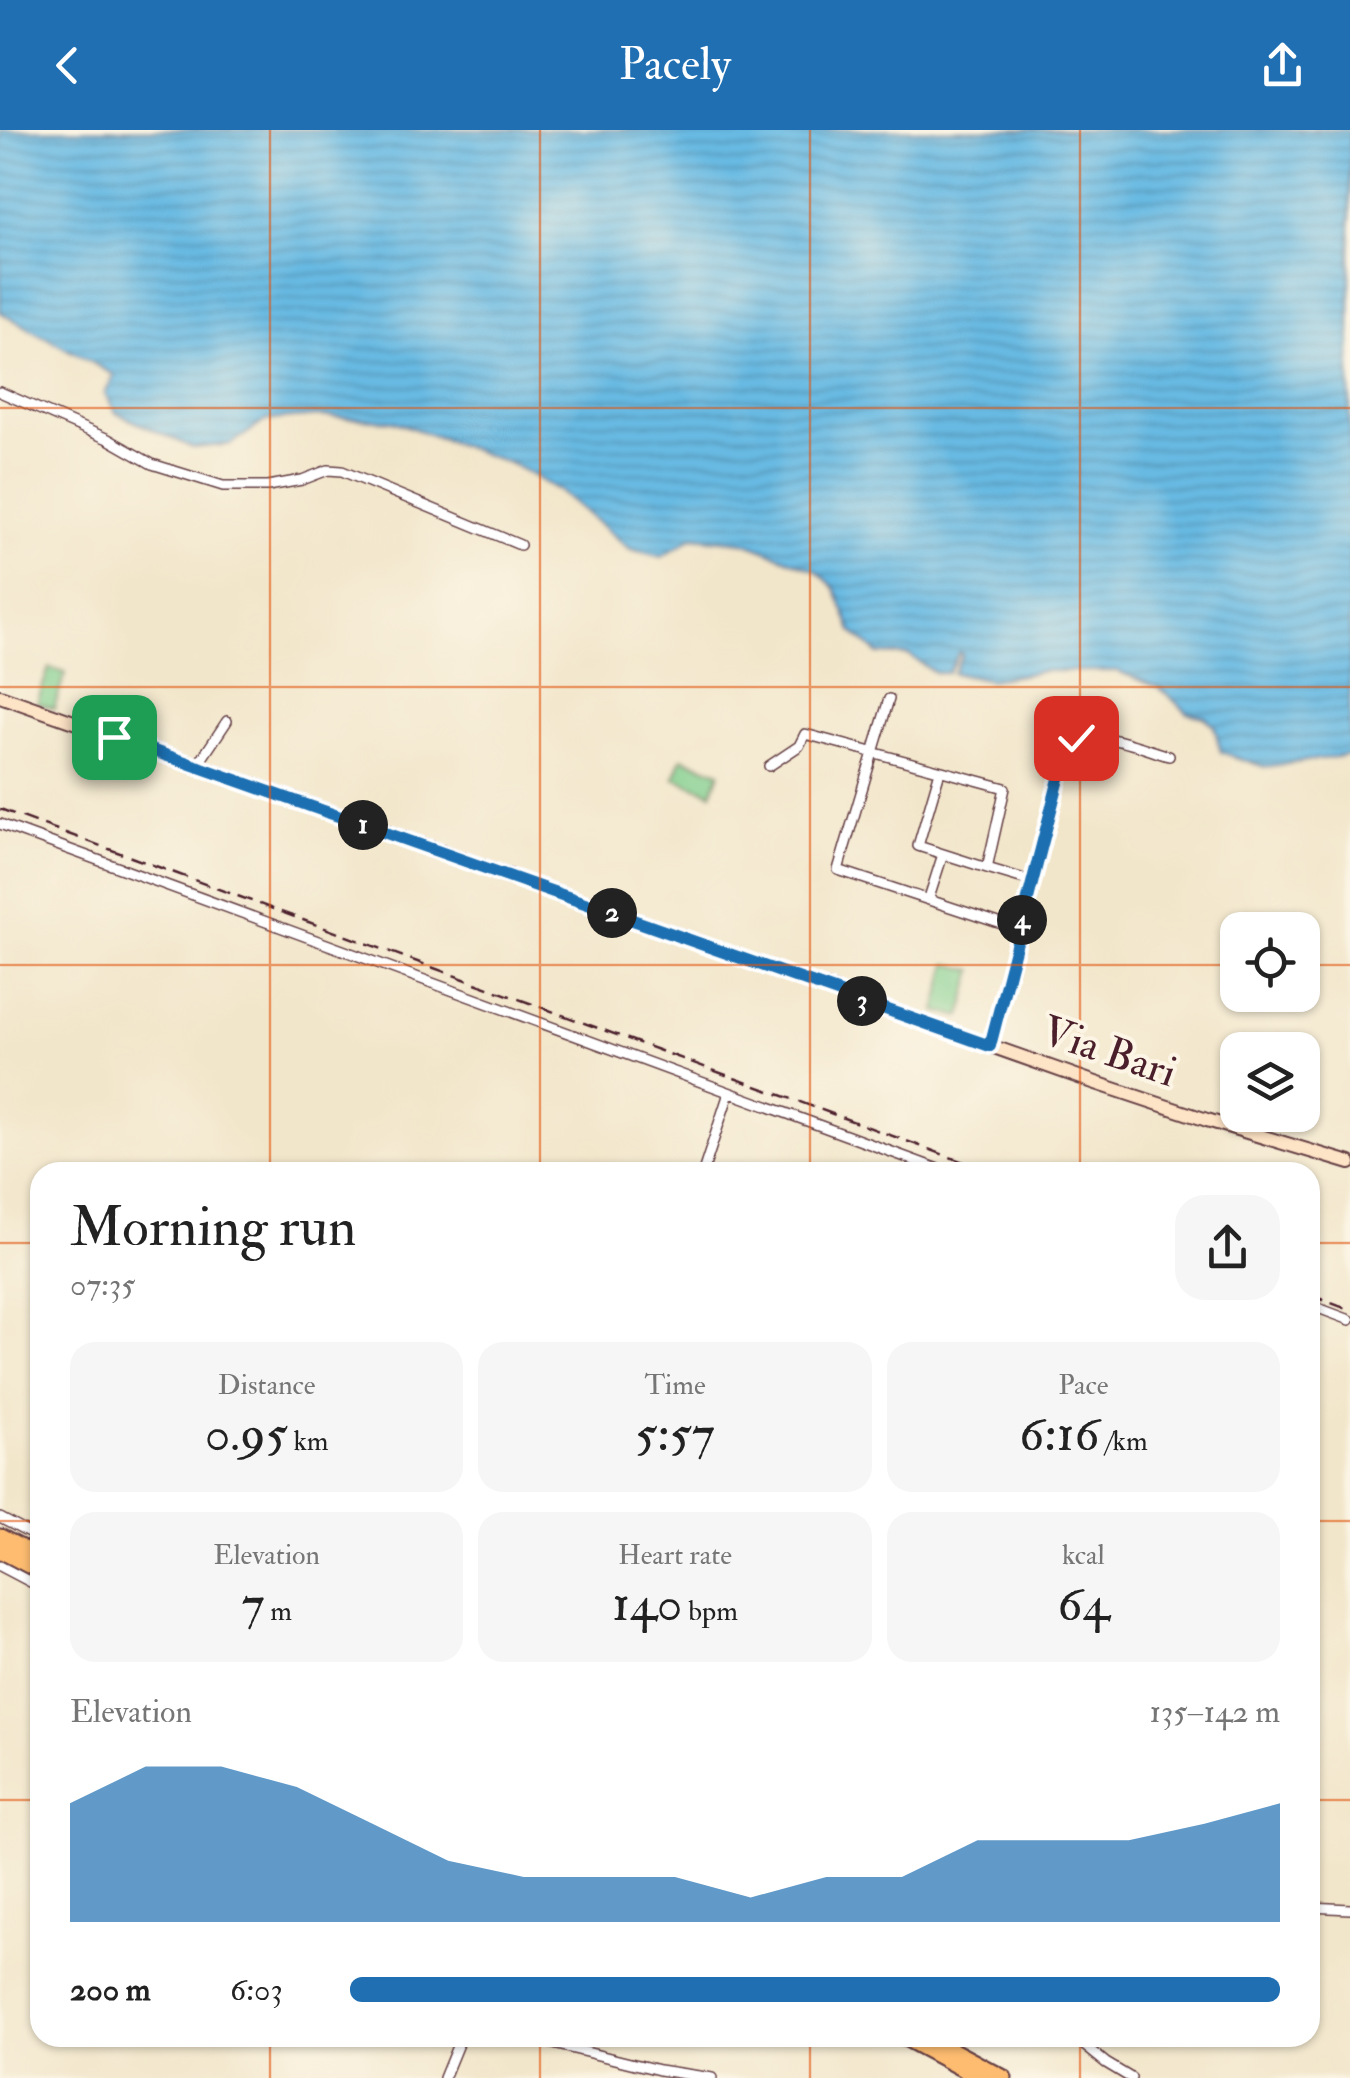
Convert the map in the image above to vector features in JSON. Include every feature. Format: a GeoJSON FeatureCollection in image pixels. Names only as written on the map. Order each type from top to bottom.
{"type":"FeatureCollection","features":[{"type":"Feature","properties":{"kind":"highway"},"geometry":{"type":"LineString","coordinates":[[0,1536],[30,1552]]}},
{"type":"Feature","properties":{"kind":"highway"},"geometry":{"type":"LineString","coordinates":[[0,1550],[30,1566]]}},
{"type":"Feature","properties":{"kind":"highway"},"geometry":{"type":"LineString","coordinates":[[921,2047],[980,2078]]}},
{"type":"Feature","properties":{"kind":"highway"},"geometry":{"type":"LineString","coordinates":[[946,2047],[1004,2078]]}},
{"type":"Feature","properties":{"kind":"main road","name":"Via Bari"},"geometry":{"type":"LineString","coordinates":[[0,696],[990,1046],[1207,1120],[1350,1162]]}},
{"type":"Feature","properties":{"kind":"street"},"geometry":{"type":"LineString","coordinates":[[0,392],[185,476],[222,486],[268,486],[328,470],[342,471],[520,545]]}},
{"type":"Feature","properties":{"kind":"street"},"geometry":{"type":"LineString","coordinates":[[889,699],[838,870],[1011,926]]}},
{"type":"Feature","properties":{"kind":"street"},"geometry":{"type":"LineString","coordinates":[[197,766],[226,721]]}},
{"type":"Feature","properties":{"kind":"street"},"geometry":{"type":"LineString","coordinates":[[768,766],[799,746],[805,734],[1004,788],[987,868]]}},
{"type":"Feature","properties":{"kind":"street"},"geometry":{"type":"LineString","coordinates":[[990,1046],[1068,744],[1076,738],[1086,738],[1168,756]]}},
{"type":"Feature","properties":{"kind":"street"},"geometry":{"type":"LineString","coordinates":[[940,771],[918,846],[1024,879]]}},
{"type":"Feature","properties":{"kind":"street"},"geometry":{"type":"LineString","coordinates":[[0,824],[918,1162]]}},
{"type":"Feature","properties":{"kind":"street"},"geometry":{"type":"LineString","coordinates":[[929,898],[943,854]]}},
{"type":"Feature","properties":{"kind":"street"},"geometry":{"type":"LineString","coordinates":[[706,1162],[730,1094]]}},
{"type":"Feature","properties":{"kind":"street"},"geometry":{"type":"LineString","coordinates":[[1320,1310],[1350,1320]]}},
{"type":"Feature","properties":{"kind":"street"},"geometry":{"type":"LineString","coordinates":[[0,1518],[30,1534]]}},
{"type":"Feature","properties":{"kind":"street"},"geometry":{"type":"LineString","coordinates":[[0,1566],[30,1582]]}},
{"type":"Feature","properties":{"kind":"street"},"geometry":{"type":"LineString","coordinates":[[1320,1908],[1350,1910]]}},
{"type":"Feature","properties":{"kind":"street"},"geometry":{"type":"LineString","coordinates":[[444,2078],[458,2047]]}},
{"type":"Feature","properties":{"kind":"street"},"geometry":{"type":"LineString","coordinates":[[566,2047],[659,2070],[712,2078]]}},
{"type":"Feature","properties":{"kind":"street"},"geometry":{"type":"LineString","coordinates":[[1086,2047],[1131,2078]]}},
{"type":"Feature","properties":{"kind":"green space"},"geometry":{"type":"Polygon","coordinates":[[[49,668],[65,673],[54,709],[37,703],[49,668]]]}},
{"type":"Feature","properties":{"kind":"green space"},"geometry":{"type":"Polygon","coordinates":[[[682,758],[720,772],[712,793],[674,778],[682,758]]]}},
{"type":"Feature","properties":{"kind":"green space"},"geometry":{"type":"Polygon","coordinates":[[[948,964],[974,970],[961,1017],[936,1011],[948,964]]]}},
{"type":"Feature","properties":{"kind":"water"},"geometry":{"type":"Polygon","coordinates":[[[0,130],[1350,130],[1350,755],[1265,767],[1221,752],[1214,726],[1205,717],[1188,713],[1160,688],[1117,671],[1043,671],[991,680],[953,673],[962,654],[959,652],[948,673],[935,673],[909,655],[878,654],[852,631],[835,588],[816,570],[744,542],[693,537],[662,557],[630,549],[561,492],[514,465],[393,421],[317,416],[267,420],[231,444],[193,448],[116,413],[105,394],[114,375],[0,312],[0,130]]]}},
{"type":"Feature","properties":{"kind":"railway"},"geometry":{"type":"LineString","coordinates":[[0,809],[964,1162]]}},
{"type":"Feature","properties":{"kind":"railway"},"geometry":{"type":"LineString","coordinates":[[1320,1299],[1350,1310]]}},
{"type":"Feature","properties":{"kind":"route"},"geometry":{"type":"LineString","coordinates":[[114,737],[990,1046],[1068,744],[1076,738]]}}]}
